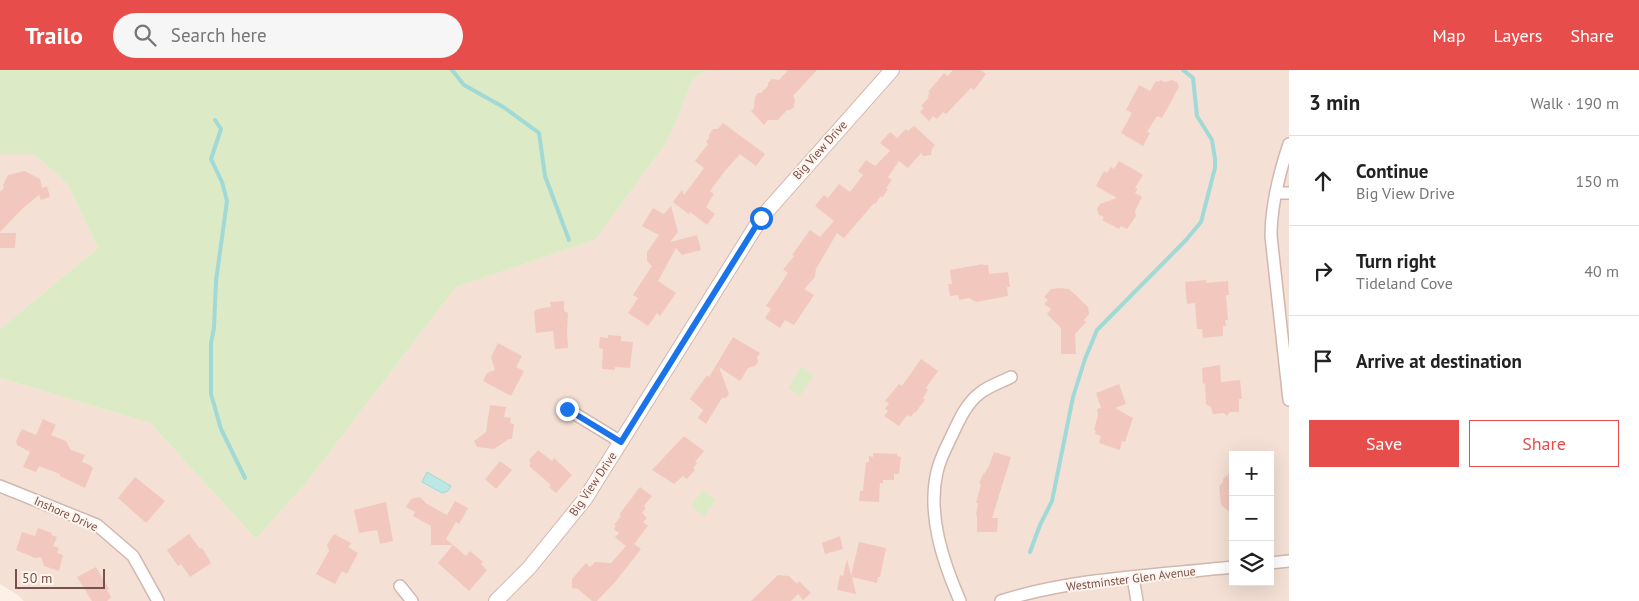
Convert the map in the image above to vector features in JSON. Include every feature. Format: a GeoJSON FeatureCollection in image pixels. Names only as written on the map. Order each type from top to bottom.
{"type":"FeatureCollection","features":[{"type":"Feature","properties":{"kind":"street","name":"Big View Drive"},"geometry":{"type":"LineString","coordinates":[[496,601],[529,568],[585,499],[761,218],[778,196],[892,70]]}},
{"type":"Feature","properties":{"kind":"street"},"geometry":{"type":"LineString","coordinates":[[1289,144],[1280,170],[1271,222],[1289,400]]}},
{"type":"Feature","properties":{"kind":"street"},"geometry":{"type":"LineString","coordinates":[[1276,192],[1289,193]]}},
{"type":"Feature","properties":{"kind":"street"},"geometry":{"type":"LineString","coordinates":[[960,601],[940,547],[936,523],[937,473],[944,450],[964,411],[980,393],[1011,377]]}},
{"type":"Feature","properties":{"kind":"street"},"geometry":{"type":"LineString","coordinates":[[567,409],[621,442]]}},
{"type":"Feature","properties":{"kind":"street","name":"Inshore Drive"},"geometry":{"type":"LineString","coordinates":[[0,486],[97,525],[133,556],[158,601]]}},
{"type":"Feature","properties":{"kind":"street"},"geometry":{"type":"LineString","coordinates":[[1274,563],[1289,561]]}},
{"type":"Feature","properties":{"kind":"street","name":"Westminster Glen Avenue"},"geometry":{"type":"LineString","coordinates":[[1001,601],[1060,588],[1229,567]]}},
{"type":"Feature","properties":{"kind":"street"},"geometry":{"type":"LineString","coordinates":[[1133,578],[1137,601]]}},
{"type":"Feature","properties":{"kind":"street"},"geometry":{"type":"LineString","coordinates":[[400,586],[412,601]]}},
{"type":"Feature","properties":{"kind":"shaded area"},"geometry":{"type":"Polygon","coordinates":[[[707,70],[1289,70],[1289,601],[24,601],[0,584],[0,378],[150,423],[256,539],[306,483],[456,287],[595,240],[667,142],[693,79],[707,70]]]}},
{"type":"Feature","properties":{"kind":"shaded area"},"geometry":{"type":"Polygon","coordinates":[[[0,154],[33,154],[67,183],[98,248],[0,329],[0,154]]]}},
{"type":"Feature","properties":{"kind":"green space"},"geometry":{"type":"Polygon","coordinates":[[[0,70],[707,70],[693,79],[667,142],[595,240],[456,287],[306,483],[256,539],[150,423],[0,378],[0,329],[98,248],[67,183],[33,154],[0,154],[0,70]]]}},
{"type":"Feature","properties":{"kind":"green space"},"geometry":{"type":"Polygon","coordinates":[[[801,367],[814,375],[800,396],[788,388],[801,367]]]}},
{"type":"Feature","properties":{"kind":"green space"},"geometry":{"type":"Polygon","coordinates":[[[703,490],[716,500],[704,516],[691,506],[703,490]]]}},
{"type":"Feature","properties":{"kind":"water"},"geometry":{"type":"Polygon","coordinates":[[[427,472],[451,486],[448,491],[442,493],[422,482],[427,472]]]}},
{"type":"Feature","properties":{"kind":"building"},"geometry":{"type":"Polygon","coordinates":[[[788,70],[817,70],[793,96],[795,99],[794,107],[787,110],[778,120],[768,120],[764,125],[751,111],[754,108],[755,97],[768,86],[772,79],[779,80],[788,70]]]}},
{"type":"Feature","properties":{"kind":"building"},"geometry":{"type":"Polygon","coordinates":[[[953,70],[981,70],[986,74],[974,90],[971,88],[946,114],[943,112],[937,119],[933,116],[929,121],[920,112],[924,108],[921,106],[929,97],[927,96],[930,93],[928,92],[944,73],[948,76],[953,70]]]}},
{"type":"Feature","properties":{"kind":"building"},"geometry":{"type":"Polygon","coordinates":[[[1160,80],[1165,82],[1172,80],[1177,82],[1179,87],[1162,118],[1157,116],[1147,132],[1150,133],[1143,146],[1121,133],[1132,113],[1126,110],[1139,85],[1150,91],[1156,81],[1159,82],[1160,80]]]}},
{"type":"Feature","properties":{"kind":"building"},"geometry":{"type":"Polygon","coordinates":[[[723,123],[765,154],[756,166],[740,154],[725,171],[710,191],[714,194],[706,207],[715,214],[707,225],[689,211],[690,215],[673,202],[682,190],[684,195],[704,168],[695,161],[708,144],[706,142],[713,129],[718,129],[723,123]]]}},
{"type":"Feature","properties":{"kind":"building"},"geometry":{"type":"Polygon","coordinates":[[[914,126],[935,145],[931,155],[923,156],[921,153],[908,168],[899,161],[888,177],[892,180],[882,198],[881,196],[874,203],[844,238],[837,233],[816,269],[815,277],[804,289],[814,295],[794,325],[785,320],[780,328],[765,318],[771,309],[766,306],[788,273],[783,270],[794,256],[792,255],[810,230],[820,237],[834,221],[815,206],[824,195],[828,198],[839,184],[850,192],[863,175],[858,171],[866,160],[875,166],[890,151],[880,143],[890,132],[897,138],[906,129],[908,131],[914,126]]]}},
{"type":"Feature","properties":{"kind":"building"},"geometry":{"type":"Polygon","coordinates":[[[1119,161],[1143,175],[1135,188],[1138,189],[1135,193],[1142,197],[1135,211],[1136,216],[1127,229],[1121,226],[1119,229],[1102,220],[1104,217],[1099,215],[1097,209],[1100,204],[1117,198],[1096,186],[1104,171],[1107,173],[1111,167],[1114,169],[1119,161]]]}},
{"type":"Feature","properties":{"kind":"building"},"geometry":{"type":"Polygon","coordinates":[[[25,171],[40,179],[42,188],[47,186],[50,197],[41,200],[39,195],[22,209],[0,232],[0,192],[4,188],[3,185],[8,175],[25,171]]]}},
{"type":"Feature","properties":{"kind":"building"},"geometry":{"type":"Polygon","coordinates":[[[671,206],[678,232],[670,242],[697,235],[701,250],[682,255],[676,248],[658,281],[676,293],[660,316],[657,313],[648,326],[628,313],[638,298],[633,295],[652,266],[647,261],[647,252],[659,235],[642,226],[653,208],[664,214],[671,206]]]}},
{"type":"Feature","properties":{"kind":"building"},"geometry":{"type":"Polygon","coordinates":[[[0,233],[16,233],[15,248],[0,248],[0,233]]]}},
{"type":"Feature","properties":{"kind":"building"},"geometry":{"type":"Polygon","coordinates":[[[983,264],[988,265],[989,274],[1008,272],[1010,287],[1007,287],[1008,296],[976,302],[969,298],[959,300],[958,295],[950,296],[948,284],[952,284],[950,270],[983,264]]]}},
{"type":"Feature","properties":{"kind":"building"},"geometry":{"type":"Polygon","coordinates":[[[1206,280],[1206,283],[1228,281],[1229,295],[1226,295],[1228,320],[1225,320],[1226,326],[1223,326],[1223,336],[1203,338],[1202,329],[1197,329],[1195,303],[1187,304],[1185,282],[1206,280]]]}},
{"type":"Feature","properties":{"kind":"building"},"geometry":{"type":"Polygon","coordinates":[[[1051,289],[1069,289],[1088,307],[1089,314],[1084,320],[1086,322],[1075,334],[1076,354],[1061,354],[1061,328],[1047,314],[1051,309],[1044,304],[1048,300],[1044,297],[1051,289]]]}},
{"type":"Feature","properties":{"kind":"building"},"geometry":{"type":"Polygon","coordinates":[[[564,301],[564,311],[568,313],[568,348],[555,349],[553,331],[536,333],[534,312],[537,309],[551,307],[550,302],[564,301]]]}},
{"type":"Feature","properties":{"kind":"building"},"geometry":{"type":"Polygon","coordinates":[[[608,335],[621,336],[621,341],[633,342],[630,368],[615,367],[615,370],[602,369],[603,349],[599,348],[600,337],[608,338],[608,335]]]}},
{"type":"Feature","properties":{"kind":"building"},"geometry":{"type":"Polygon","coordinates":[[[733,337],[760,353],[757,357],[758,362],[755,366],[748,368],[740,381],[719,367],[729,394],[726,398],[722,398],[706,424],[698,418],[703,410],[690,399],[707,375],[709,377],[733,337]]]}},
{"type":"Feature","properties":{"kind":"building"},"geometry":{"type":"Polygon","coordinates":[[[498,343],[522,356],[516,367],[524,371],[511,396],[483,381],[487,373],[495,370],[491,357],[498,343]]]}},
{"type":"Feature","properties":{"kind":"building"},"geometry":{"type":"Polygon","coordinates":[[[921,359],[938,371],[926,388],[928,390],[923,398],[925,400],[911,417],[907,415],[899,426],[884,416],[888,411],[885,409],[889,403],[885,401],[899,384],[902,386],[921,359]]]}},
{"type":"Feature","properties":{"kind":"building"},"geometry":{"type":"Polygon","coordinates":[[[1220,365],[1221,382],[1240,380],[1242,399],[1239,399],[1239,412],[1230,412],[1227,416],[1224,413],[1213,414],[1211,407],[1206,404],[1205,383],[1203,384],[1202,368],[1220,365]]]}},
{"type":"Feature","properties":{"kind":"building"},"geometry":{"type":"Polygon","coordinates":[[[1119,384],[1126,404],[1115,408],[1133,418],[1125,442],[1122,441],[1120,450],[1099,443],[1101,436],[1095,434],[1096,431],[1094,430],[1098,415],[1097,409],[1101,408],[1096,393],[1119,384]]]}},
{"type":"Feature","properties":{"kind":"building"},"geometry":{"type":"Polygon","coordinates":[[[490,405],[506,407],[504,417],[511,418],[510,423],[514,424],[512,439],[494,449],[477,447],[474,441],[486,432],[490,405]]]}},
{"type":"Feature","properties":{"kind":"building"},"geometry":{"type":"Polygon","coordinates":[[[43,419],[56,425],[51,435],[66,441],[71,450],[85,455],[82,462],[93,468],[85,488],[60,476],[60,474],[39,466],[36,472],[23,467],[30,452],[17,445],[16,441],[22,429],[36,435],[43,419]]]}},
{"type":"Feature","properties":{"kind":"building"},"geometry":{"type":"Polygon","coordinates":[[[684,436],[704,451],[695,462],[697,463],[693,468],[695,470],[687,479],[683,476],[674,484],[652,470],[684,436]]]}},
{"type":"Feature","properties":{"kind":"building"},"geometry":{"type":"Polygon","coordinates":[[[538,450],[552,461],[554,458],[572,475],[556,493],[549,487],[551,485],[529,466],[531,463],[529,460],[538,450]]]}},
{"type":"Feature","properties":{"kind":"building"},"geometry":{"type":"Polygon","coordinates":[[[994,452],[1011,457],[992,518],[998,518],[997,532],[977,532],[976,515],[978,503],[976,503],[981,484],[979,484],[994,452]]]}},
{"type":"Feature","properties":{"kind":"building"},"geometry":{"type":"Polygon","coordinates":[[[873,453],[897,454],[897,456],[901,457],[899,474],[894,474],[894,480],[883,480],[883,483],[880,483],[879,502],[859,501],[860,491],[863,491],[866,462],[869,462],[869,456],[873,457],[873,453]]]}},
{"type":"Feature","properties":{"kind":"building"},"geometry":{"type":"Polygon","coordinates":[[[500,461],[512,470],[496,489],[485,479],[500,461]]]}},
{"type":"Feature","properties":{"kind":"building"},"geometry":{"type":"Polygon","coordinates":[[[1229,474],[1229,512],[1221,505],[1219,486],[1229,474]]]}},
{"type":"Feature","properties":{"kind":"building"},"geometry":{"type":"Polygon","coordinates":[[[135,477],[165,501],[146,523],[118,498],[135,477]]]}},
{"type":"Feature","properties":{"kind":"building"},"geometry":{"type":"Polygon","coordinates":[[[640,487],[652,496],[644,506],[646,508],[642,513],[647,518],[643,522],[648,526],[634,544],[641,549],[616,581],[597,601],[592,601],[578,589],[572,588],[572,579],[586,563],[590,567],[595,562],[611,563],[626,546],[615,537],[619,533],[614,529],[616,526],[614,525],[621,516],[619,515],[640,487]]]}},
{"type":"Feature","properties":{"kind":"building"},"geometry":{"type":"Polygon","coordinates":[[[420,497],[427,504],[447,515],[455,501],[468,508],[459,524],[456,522],[446,539],[466,556],[470,551],[483,562],[481,564],[487,570],[469,591],[438,563],[453,545],[431,545],[431,526],[413,516],[415,512],[406,507],[411,499],[420,497]]]}},
{"type":"Feature","properties":{"kind":"building"},"geometry":{"type":"Polygon","coordinates":[[[386,502],[393,541],[380,544],[377,530],[359,533],[354,510],[386,502]]]}},
{"type":"Feature","properties":{"kind":"building"},"geometry":{"type":"Polygon","coordinates":[[[38,528],[57,537],[53,546],[59,548],[57,553],[63,555],[59,571],[44,566],[41,557],[35,558],[16,550],[22,532],[35,536],[38,528]]]}},
{"type":"Feature","properties":{"kind":"building"},"geometry":{"type":"Polygon","coordinates":[[[189,534],[200,549],[202,548],[211,563],[190,577],[181,564],[178,566],[167,550],[189,534]]]}},
{"type":"Feature","properties":{"kind":"building"},"geometry":{"type":"Polygon","coordinates":[[[334,534],[351,543],[348,547],[358,553],[347,574],[342,571],[335,584],[316,574],[329,551],[327,545],[334,534]]]}},
{"type":"Feature","properties":{"kind":"building"},"geometry":{"type":"Polygon","coordinates":[[[840,536],[843,549],[825,554],[822,543],[840,536]]]}},
{"type":"Feature","properties":{"kind":"building"},"geometry":{"type":"Polygon","coordinates":[[[859,542],[886,548],[880,577],[878,577],[877,583],[852,577],[856,594],[837,590],[840,575],[843,576],[847,559],[851,576],[859,542]]]}},
{"type":"Feature","properties":{"kind":"building"},"geometry":{"type":"Polygon","coordinates":[[[96,567],[109,589],[107,590],[111,597],[107,601],[92,601],[77,577],[96,567]]]}},
{"type":"Feature","properties":{"kind":"building"},"geometry":{"type":"Polygon","coordinates":[[[778,575],[789,576],[797,584],[799,581],[811,593],[803,600],[798,594],[791,601],[751,601],[778,575]]]}},
{"type":"Feature","properties":{"kind":"waterway"},"geometry":{"type":"LineString","coordinates":[[452,70],[464,85],[505,108],[539,133],[545,176],[569,240]]}},
{"type":"Feature","properties":{"kind":"waterway"},"geometry":{"type":"LineString","coordinates":[[1030,552],[1040,525],[1052,501],[1073,397],[1085,359],[1097,330],[1186,240],[1201,222],[1215,168],[1215,159],[1212,140],[1197,116],[1193,78],[1183,70]]}},
{"type":"Feature","properties":{"kind":"waterway"},"geometry":{"type":"LineString","coordinates":[[215,120],[221,129],[211,159],[222,182],[227,201],[216,281],[214,328],[211,343],[211,394],[221,429],[245,478]]}},
{"type":"Feature","properties":{"kind":"route"},"geometry":{"type":"LineString","coordinates":[[567,409],[621,442],[761,218]]}}]}
